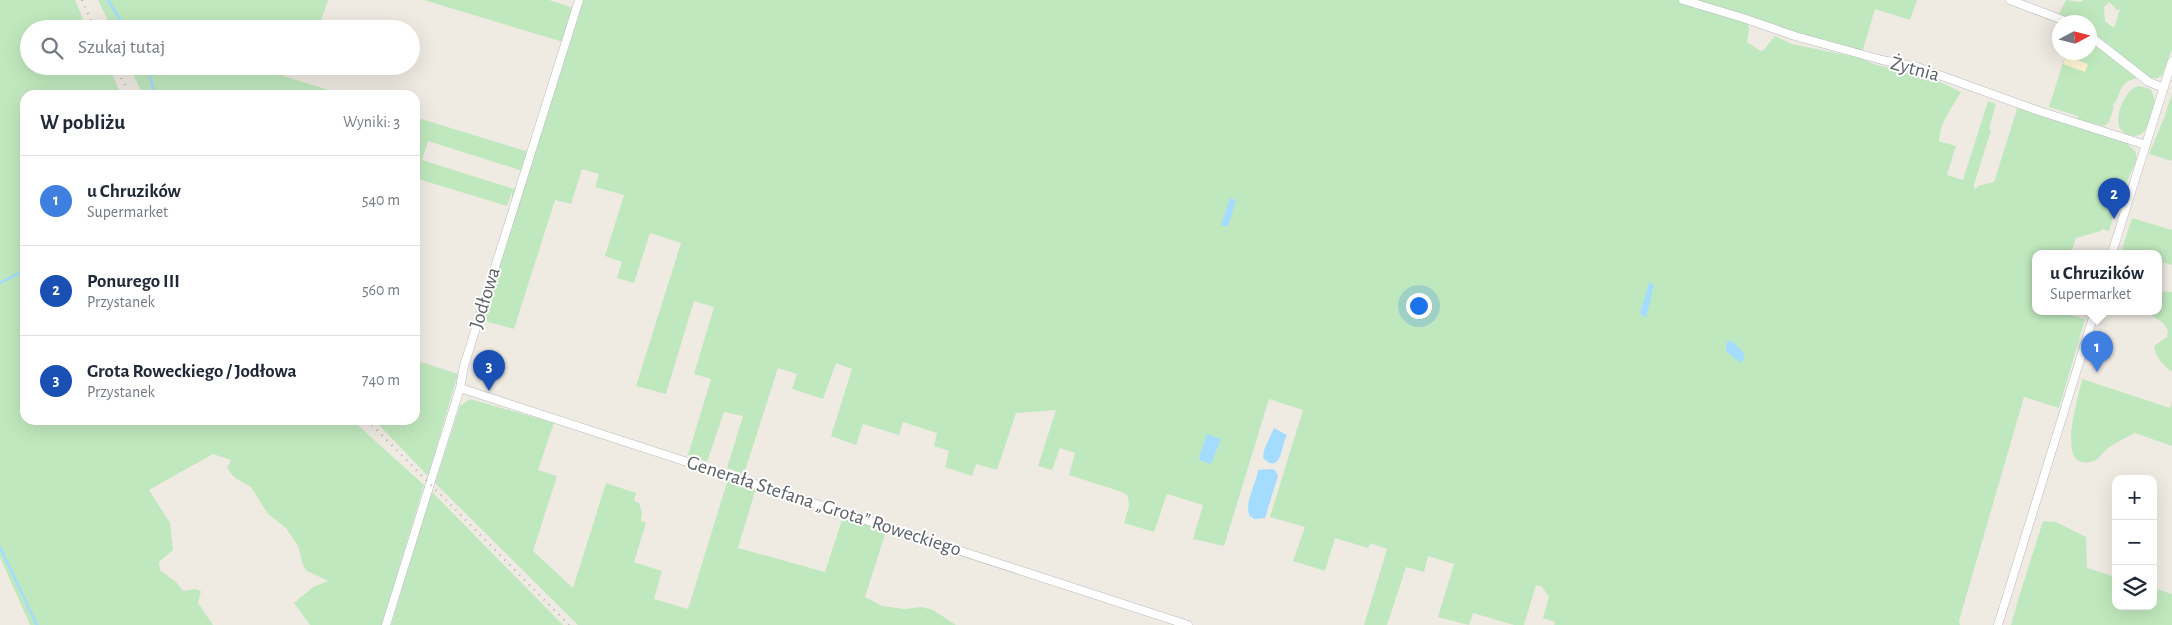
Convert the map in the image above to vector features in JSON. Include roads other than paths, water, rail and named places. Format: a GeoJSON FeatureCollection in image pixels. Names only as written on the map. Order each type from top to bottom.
{"type":"FeatureCollection","features":[{"type":"Feature","properties":{"kind":"street","name":"Jodłowa"},"geometry":{"type":"LineString","coordinates":[[386,625],[460,388],[464,366],[579,0]]}},
{"type":"Feature","properties":{"kind":"street","name":"Żytnia"},"geometry":{"type":"LineString","coordinates":[[1683,0],[1795,36],[1884,61],[1917,67],[2039,111],[2146,145]]}},
{"type":"Feature","properties":{"kind":"street"},"geometry":{"type":"LineString","coordinates":[[2010,0],[2052,16]]}},
{"type":"Feature","properties":{"kind":"street"},"geometry":{"type":"LineString","coordinates":[[2097,41],[2149,82],[2164,88]]}},
{"type":"Feature","properties":{"kind":"street"},"geometry":{"type":"LineString","coordinates":[[2113,250],[2172,61]]}},
{"type":"Feature","properties":{"kind":"street"},"geometry":{"type":"LineString","coordinates":[[1998,625],[2094,315]]}},
{"type":"Feature","properties":{"kind":"street","name":"Generała Stefana „Grota” Roweckiego"},"geometry":{"type":"LineString","coordinates":[[460,388],[1188,625]]}},
{"type":"Feature","properties":{"kind":"water"},"geometry":{"type":"Polygon","coordinates":[[[1230,198],[1236,200],[1228,227],[1221,225],[1230,198]]]}},
{"type":"Feature","properties":{"kind":"water"},"geometry":{"type":"Polygon","coordinates":[[[1649,283],[1654,285],[1646,318],[1640,313],[1649,283]]]}},
{"type":"Feature","properties":{"kind":"water"},"geometry":{"type":"Polygon","coordinates":[[[1728,341],[1732,341],[1744,353],[1744,359],[1741,363],[1726,351],[1728,341]]]}},
{"type":"Feature","properties":{"kind":"water"},"geometry":{"type":"Polygon","coordinates":[[[1274,428],[1287,435],[1280,457],[1274,463],[1269,463],[1263,458],[1264,450],[1274,428]]]}},
{"type":"Feature","properties":{"kind":"water"},"geometry":{"type":"Polygon","coordinates":[[[1207,434],[1221,439],[1211,464],[1199,458],[1207,434]]]}},
{"type":"Feature","properties":{"kind":"water"},"geometry":{"type":"Polygon","coordinates":[[[1258,470],[1275,470],[1278,476],[1265,518],[1254,519],[1249,515],[1248,503],[1258,470]]]}},
{"type":"Feature","properties":{"kind":"waterway"},"geometry":{"type":"LineString","coordinates":[[108,0],[120,20]]}},
{"type":"Feature","properties":{"kind":"waterway"},"geometry":{"type":"LineString","coordinates":[[149,75],[154,90]]}},
{"type":"Feature","properties":{"kind":"waterway"},"geometry":{"type":"LineString","coordinates":[[0,283],[20,273]]}},
{"type":"Feature","properties":{"kind":"waterway"},"geometry":{"type":"LineString","coordinates":[[0,547],[37,625]]}},
{"type":"Feature","properties":{"kind":"railway"},"geometry":{"type":"LineString","coordinates":[[82,0],[91,20]]}},
{"type":"Feature","properties":{"kind":"railway"},"geometry":{"type":"LineString","coordinates":[[119,75],[128,90]]}},
{"type":"Feature","properties":{"kind":"railway"},"geometry":{"type":"LineString","coordinates":[[372,425],[569,625]]}},
{"type":"Feature","properties":{"kind":"place","name":"Ponurego III"},"geometry":{"type":"Point","coordinates":[2114,219]}},
{"type":"Feature","properties":{"kind":"place","name":"u Chruzików"},"geometry":{"type":"Point","coordinates":[2097,372]}},
{"type":"Feature","properties":{"kind":"place","name":"Grota Roweckiego / Jodłowa"},"geometry":{"type":"Point","coordinates":[489,391]}}]}
